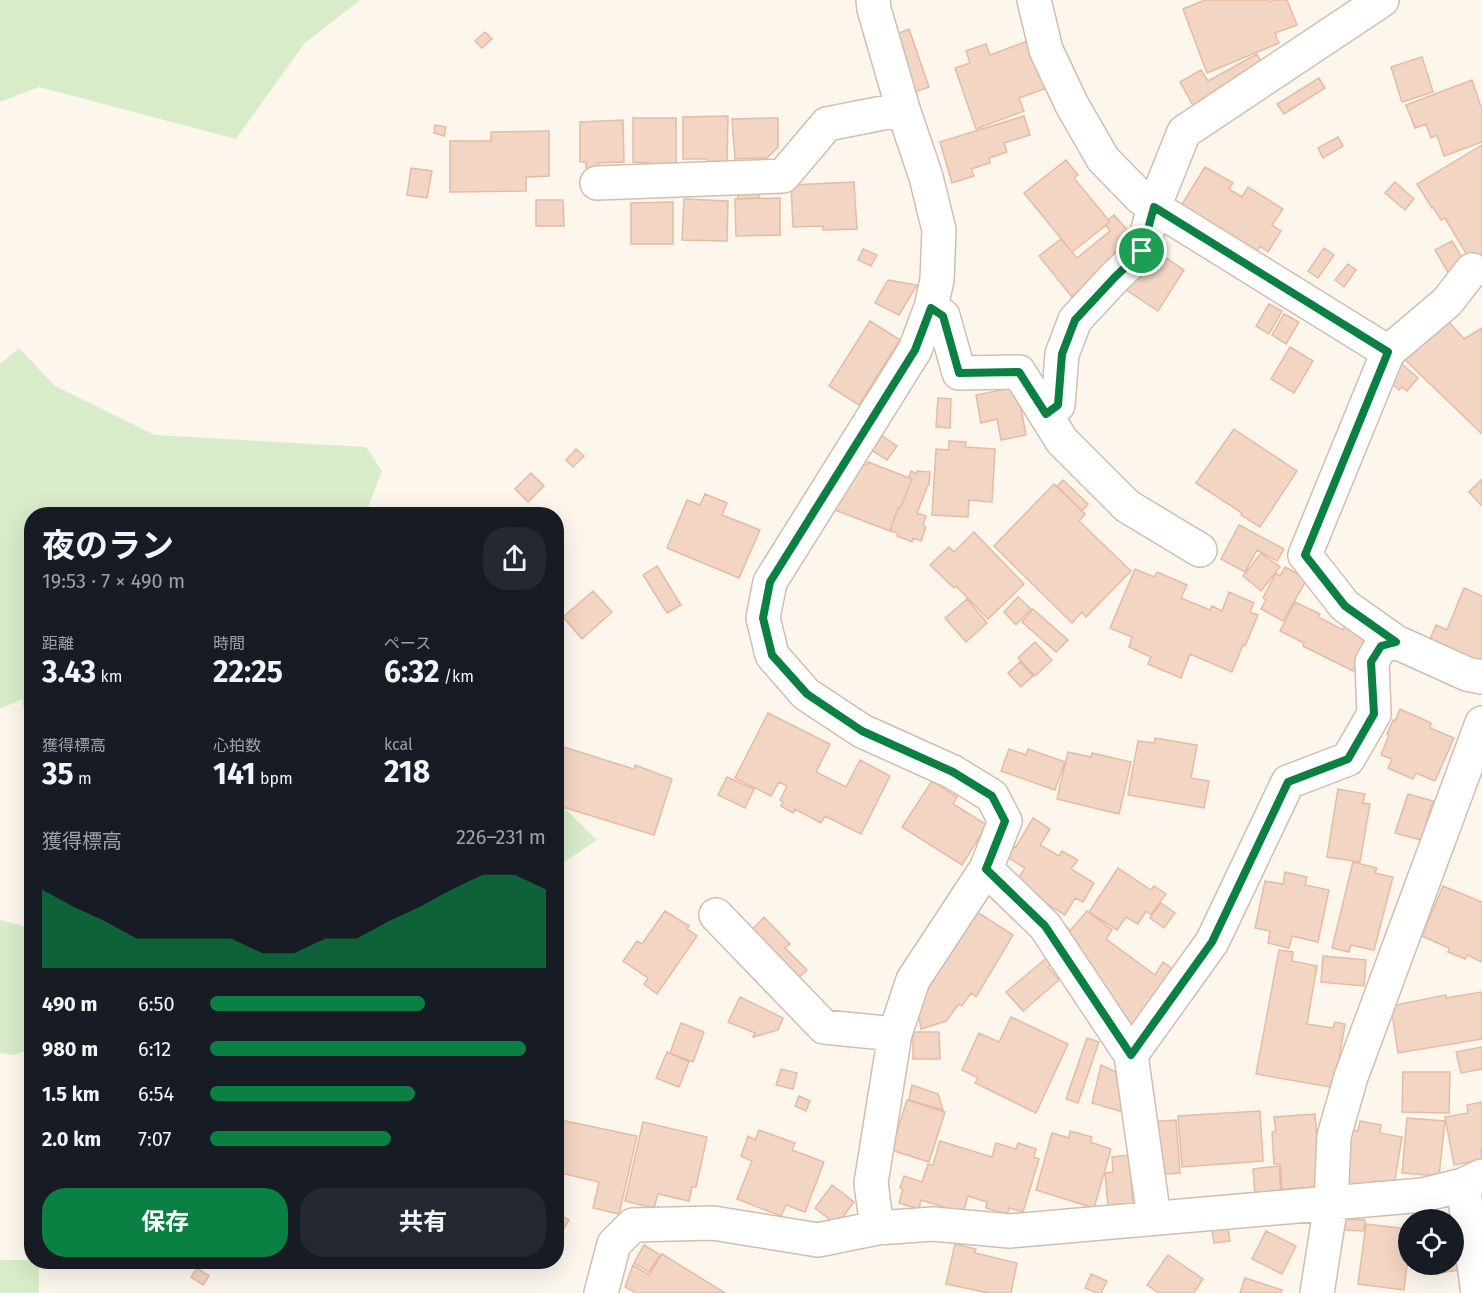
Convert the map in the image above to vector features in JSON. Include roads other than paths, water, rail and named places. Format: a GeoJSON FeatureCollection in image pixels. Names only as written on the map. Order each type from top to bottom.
{"type":"FeatureCollection","features":[{"type":"Feature","properties":{"kind":"street"},"geometry":{"type":"LineString","coordinates":[[873,0],[903,109],[926,177],[939,230],[937,280],[931,308],[915,350],[770,582],[763,618],[772,655],[807,694],[862,731],[953,772],[992,796],[1005,821],[986,869],[913,980],[896,1034],[871,1183],[877,1228]]}},
{"type":"Feature","properties":{"kind":"street"},"geometry":{"type":"LineString","coordinates":[[1034,0],[1046,50],[1072,105],[1103,159],[1140,197],[1388,352]]}},
{"type":"Feature","properties":{"kind":"street"},"geometry":{"type":"LineString","coordinates":[[1046,414],[1058,405],[1062,354],[1075,320],[1142,251],[1154,207],[1184,132],[1382,0]]}},
{"type":"Feature","properties":{"kind":"street"},"geometry":{"type":"LineString","coordinates":[[597,183],[783,176],[827,124],[903,109]]}},
{"type":"Feature","properties":{"kind":"street"},"geometry":{"type":"LineString","coordinates":[[1472,270],[1447,302],[1388,352],[1305,555],[1345,606],[1396,642],[1467,674],[1482,677]]}},
{"type":"Feature","properties":{"kind":"street"},"geometry":{"type":"LineString","coordinates":[[931,308],[943,316],[959,373],[1019,372],[1062,441],[1127,506],[1200,550]]}},
{"type":"Feature","properties":{"kind":"street"},"geometry":{"type":"LineString","coordinates":[[1131,1055],[1212,942],[1288,782],[1348,759],[1374,714],[1371,662],[1381,646],[1396,642]]}},
{"type":"Feature","properties":{"kind":"street"},"geometry":{"type":"LineString","coordinates":[[1317,1293],[1331,1204],[1334,1136],[1351,1077],[1482,723]]}},
{"type":"Feature","properties":{"kind":"street"},"geometry":{"type":"LineString","coordinates":[[986,869],[1045,926],[1131,1055],[1154,1218]]}},
{"type":"Feature","properties":{"kind":"street"},"geometry":{"type":"LineString","coordinates":[[716,915],[824,1027],[896,1034]]}},
{"type":"Feature","properties":{"kind":"street"},"geometry":{"type":"LineString","coordinates":[[601,1293],[614,1244],[633,1225],[713,1223],[818,1240],[877,1228],[933,1224],[1010,1231],[1423,1195],[1472,1180],[1478,1293]]}}]}
